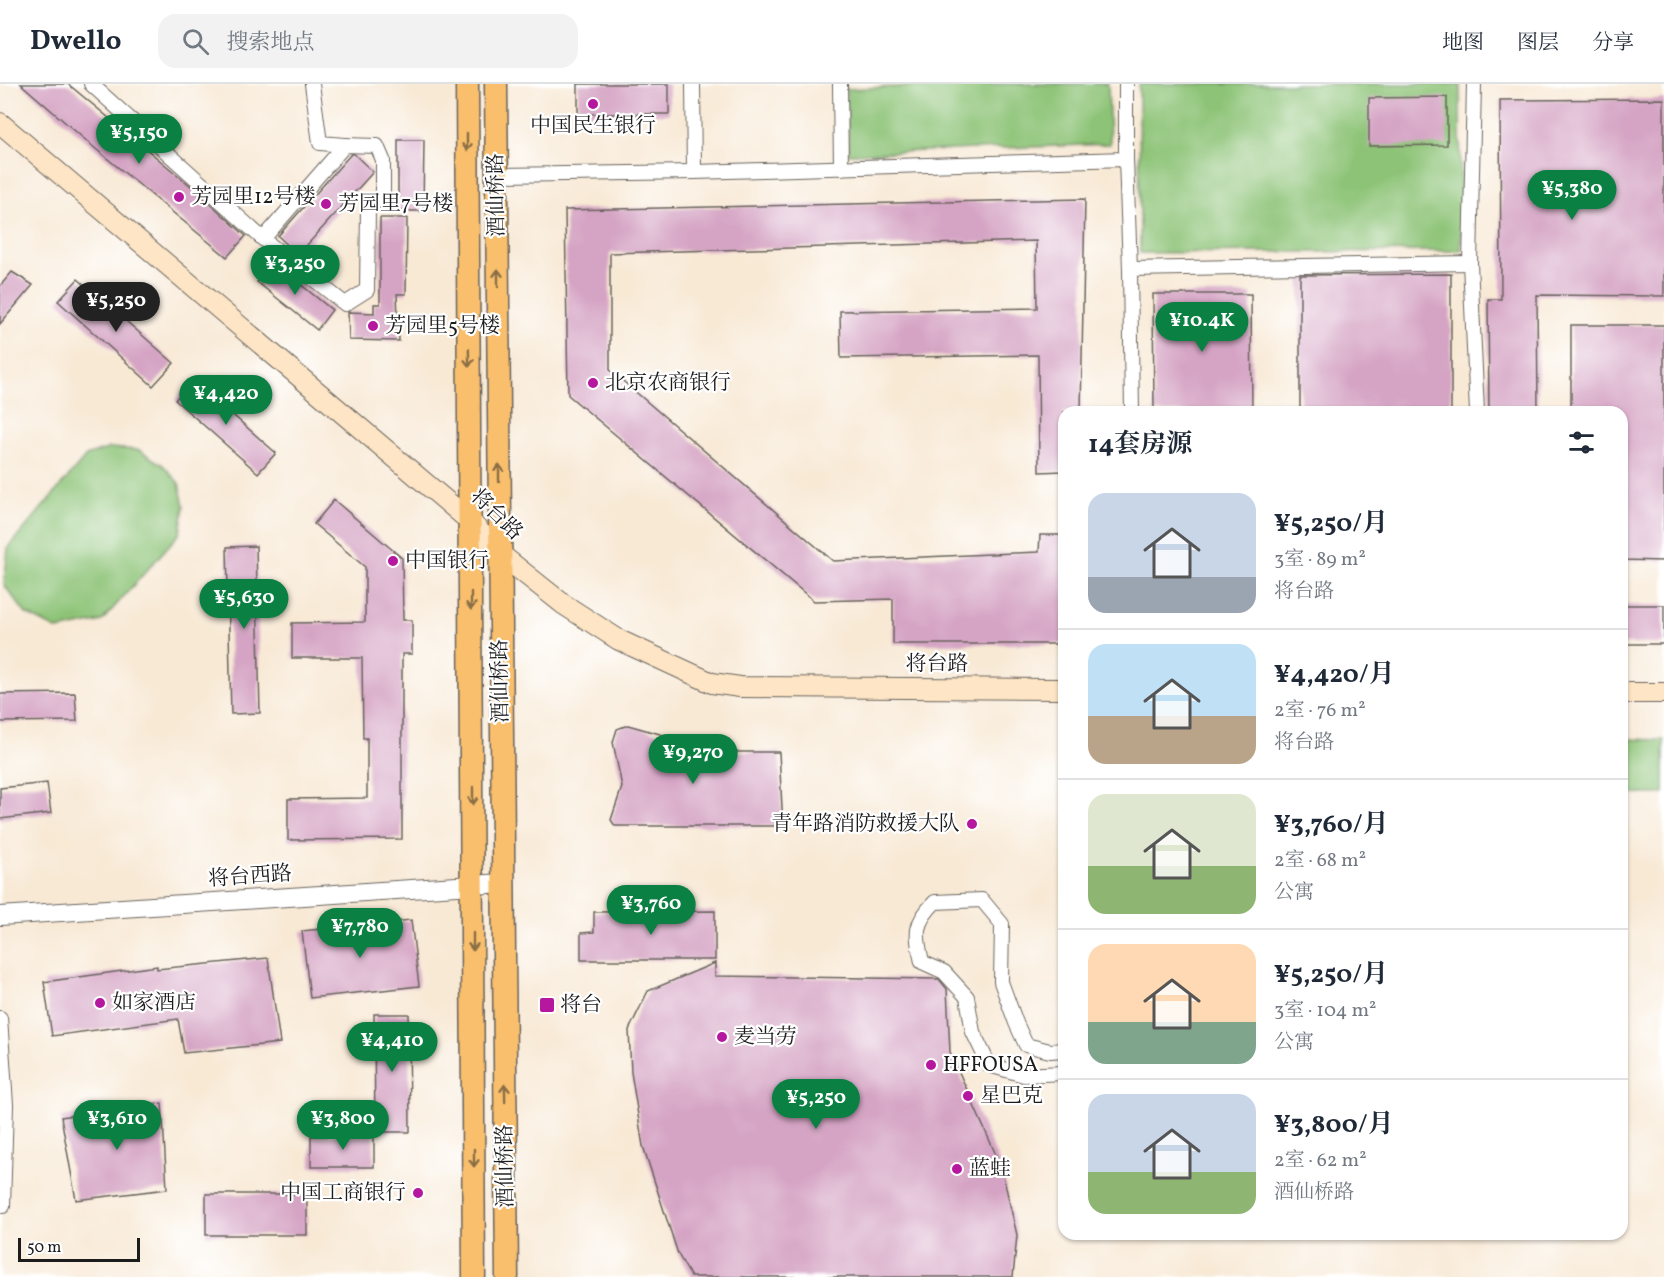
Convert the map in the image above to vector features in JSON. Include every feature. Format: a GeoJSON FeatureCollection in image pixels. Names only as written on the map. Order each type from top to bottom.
{"type":"FeatureCollection","features":[{"type":"Feature","properties":{"kind":"main road","name":"酒仙桥路"},"geometry":{"type":"LineString","coordinates":[[467,84],[474,1277]]}},
{"type":"Feature","properties":{"kind":"main road","name":"酒仙桥路"},"geometry":{"type":"LineString","coordinates":[[496,84],[507,1277]]}},
{"type":"Feature","properties":{"kind":"main road","name":"将台路"},"geometry":{"type":"LineString","coordinates":[[0,123],[471,522],[499,553],[563,604],[619,640],[712,683],[754,687],[1058,689]]}},
{"type":"Feature","properties":{"kind":"main road"},"geometry":{"type":"LineString","coordinates":[[1628,693],[1664,693]]}},
{"type":"Feature","properties":{"kind":"street"},"geometry":{"type":"LineString","coordinates":[[91,84],[263,239],[345,304],[367,290],[368,209],[382,195],[383,160],[377,146],[321,143],[312,84]]}},
{"type":"Feature","properties":{"kind":"street"},"geometry":{"type":"LineString","coordinates":[[693,84],[694,172]]}},
{"type":"Feature","properties":{"kind":"street"},"geometry":{"type":"LineString","coordinates":[[840,84],[842,168]]}},
{"type":"Feature","properties":{"kind":"street"},"geometry":{"type":"LineString","coordinates":[[1126,84],[1132,406]]}},
{"type":"Feature","properties":{"kind":"street"},"geometry":{"type":"LineString","coordinates":[[1474,84],[1470,263],[1477,406]]}},
{"type":"Feature","properties":{"kind":"street"},"geometry":{"type":"LineString","coordinates":[[263,239],[345,145]]}},
{"type":"Feature","properties":{"kind":"street"},"geometry":{"type":"LineString","coordinates":[[496,175],[694,172],[1126,159]]}},
{"type":"Feature","properties":{"kind":"street"},"geometry":{"type":"LineString","coordinates":[[1130,269],[1470,263]]}},
{"type":"Feature","properties":{"kind":"street","name":"将台西路"},"geometry":{"type":"LineString","coordinates":[[0,916],[503,883]]}},
{"type":"Feature","properties":{"kind":"street"},"geometry":{"type":"LineString","coordinates":[[1058,1050],[1050,1051],[1026,1045],[1016,1023],[1000,982],[1002,924],[982,900],[935,902],[922,915],[916,938],[922,962],[944,972],[967,997],[973,1032],[989,1065],[1024,1075],[1058,1073]]}},
{"type":"Feature","properties":{"kind":"street"},"geometry":{"type":"LineString","coordinates":[[0,1018],[6,1105],[3,1206]]}},
{"type":"Feature","properties":{"kind":"green space"},"geometry":{"type":"Polygon","coordinates":[[[974,84],[1108,84],[1110,144],[849,154],[846,89],[974,84]]]}},
{"type":"Feature","properties":{"kind":"green space"},"geometry":{"type":"Polygon","coordinates":[[[1139,84],[1460,84],[1461,251],[1140,253],[1139,84]]]}},
{"type":"Feature","properties":{"kind":"green space"},"geometry":{"type":"Polygon","coordinates":[[[110,448],[139,450],[163,465],[179,483],[184,506],[180,533],[102,621],[58,630],[26,614],[4,585],[8,548],[86,456],[110,448]]]}},
{"type":"Feature","properties":{"kind":"green space"},"geometry":{"type":"Polygon","coordinates":[[[1628,739],[1664,740],[1664,794],[1628,794],[1628,739]]]}},
{"type":"Feature","properties":{"kind":"building"},"geometry":{"type":"Polygon","coordinates":[[[21,84],[68,84],[192,187],[246,236],[227,257],[21,84]]]}},
{"type":"Feature","properties":{"kind":"building"},"geometry":{"type":"Polygon","coordinates":[[[578,84],[669,84],[669,114],[578,114],[578,84]]]}},
{"type":"Feature","properties":{"kind":"building"},"geometry":{"type":"Polygon","coordinates":[[[1447,97],[1447,145],[1369,146],[1369,98],[1447,97]]]}},
{"type":"Feature","properties":{"kind":"building"},"geometry":{"type":"Polygon","coordinates":[[[1664,99],[1664,296],[1537,295],[1538,406],[1489,406],[1488,299],[1501,299],[1500,100],[1664,99]]]}},
{"type":"Feature","properties":{"kind":"building"},"geometry":{"type":"Polygon","coordinates":[[[398,140],[424,140],[423,211],[398,211],[398,140]]]}},
{"type":"Feature","properties":{"kind":"building","name":"芳园里7号楼"},"geometry":{"type":"Polygon","coordinates":[[[351,154],[354,154],[373,172],[298,255],[278,236],[351,154]]]}},
{"type":"Feature","properties":{"kind":"building"},"geometry":{"type":"Polygon","coordinates":[[[1085,199],[1081,406],[1058,406],[1058,471],[1039,472],[1038,355],[841,358],[840,311],[1037,308],[1036,241],[610,253],[610,370],[833,561],[1039,552],[1040,535],[1058,535],[1058,644],[893,644],[893,599],[814,601],[568,395],[565,210],[1085,199]]]}},
{"type":"Feature","properties":{"kind":"building"},"geometry":{"type":"Polygon","coordinates":[[[380,218],[407,218],[406,294],[397,294],[399,341],[349,340],[348,312],[374,313],[374,304],[380,304],[380,218]]]}},
{"type":"Feature","properties":{"kind":"building"},"geometry":{"type":"Polygon","coordinates":[[[276,261],[286,269],[284,271],[332,310],[317,330],[257,282],[276,261]]]}},
{"type":"Feature","properties":{"kind":"building"},"geometry":{"type":"Polygon","coordinates":[[[12,272],[33,285],[0,324],[0,286],[12,272]]]}},
{"type":"Feature","properties":{"kind":"building"},"geometry":{"type":"Polygon","coordinates":[[[1451,274],[1451,406],[1300,406],[1300,275],[1451,274]]]}},
{"type":"Feature","properties":{"kind":"building"},"geometry":{"type":"Polygon","coordinates":[[[78,279],[174,363],[153,386],[58,301],[78,279]]]}},
{"type":"Feature","properties":{"kind":"building"},"geometry":{"type":"Polygon","coordinates":[[[1153,294],[1251,294],[1252,406],[1154,406],[1153,294]]]}},
{"type":"Feature","properties":{"kind":"building"},"geometry":{"type":"Polygon","coordinates":[[[1571,325],[1664,325],[1664,561],[1628,560],[1628,406],[1571,406],[1571,325]]]}},
{"type":"Feature","properties":{"kind":"building"},"geometry":{"type":"Polygon","coordinates":[[[193,380],[276,453],[258,473],[175,400],[193,380]]]}},
{"type":"Feature","properties":{"kind":"building"},"geometry":{"type":"Polygon","coordinates":[[[334,500],[402,558],[403,620],[412,620],[412,654],[402,654],[402,839],[288,840],[288,799],[367,798],[367,738],[363,738],[362,658],[292,658],[292,623],[365,622],[365,567],[314,524],[334,500]]]}},
{"type":"Feature","properties":{"kind":"building"},"geometry":{"type":"Polygon","coordinates":[[[256,546],[260,713],[231,714],[227,547],[256,546]]]}},
{"type":"Feature","properties":{"kind":"building"},"geometry":{"type":"Polygon","coordinates":[[[1628,605],[1664,605],[1664,644],[1628,644],[1628,605]]]}},
{"type":"Feature","properties":{"kind":"building"},"geometry":{"type":"Polygon","coordinates":[[[75,693],[77,721],[0,722],[0,694],[75,693]]]}},
{"type":"Feature","properties":{"kind":"building"},"geometry":{"type":"Polygon","coordinates":[[[628,725],[674,738],[681,746],[684,763],[709,763],[736,752],[779,752],[783,826],[615,826],[611,820],[622,787],[613,742],[617,729],[628,725]]]}},
{"type":"Feature","properties":{"kind":"building"},"geometry":{"type":"Polygon","coordinates":[[[47,783],[51,813],[0,819],[0,788],[47,783]]]}},
{"type":"Feature","properties":{"kind":"building"},"geometry":{"type":"Polygon","coordinates":[[[715,911],[715,960],[581,960],[581,933],[594,932],[594,912],[715,911]]]}},
{"type":"Feature","properties":{"kind":"building"},"geometry":{"type":"Polygon","coordinates":[[[411,920],[419,986],[310,998],[302,931],[411,920]]]}},
{"type":"Feature","properties":{"kind":"building"},"geometry":{"type":"Polygon","coordinates":[[[268,958],[280,1043],[184,1053],[178,1019],[52,1036],[44,982],[157,966],[157,969],[268,958]]]}},
{"type":"Feature","properties":{"kind":"building"},"geometry":{"type":"Polygon","coordinates":[[[715,963],[715,976],[939,979],[947,989],[950,1052],[1001,1166],[1017,1235],[1013,1277],[691,1277],[678,1254],[643,1146],[631,1072],[629,1030],[648,991],[715,963]]]}},
{"type":"Feature","properties":{"kind":"building"},"geometry":{"type":"Polygon","coordinates":[[[374,1014],[409,1014],[410,1132],[375,1132],[374,1014]]]}},
{"type":"Feature","properties":{"kind":"building"},"geometry":{"type":"Polygon","coordinates":[[[162,1103],[167,1189],[76,1200],[61,1117],[162,1103]]]}},
{"type":"Feature","properties":{"kind":"building"},"geometry":{"type":"Polygon","coordinates":[[[374,1135],[374,1167],[311,1167],[311,1136],[374,1135]]]}},
{"type":"Feature","properties":{"kind":"building"},"geometry":{"type":"Polygon","coordinates":[[[206,1194],[307,1194],[307,1235],[206,1235],[206,1194]]]}},
{"type":"Feature","properties":{"kind":"place","name":"中国民生银行"},"geometry":{"type":"Point","coordinates":[593,104]}},
{"type":"Feature","properties":{"kind":"place","name":"芳园里12号楼"},"geometry":{"type":"Point","coordinates":[179,197]}},
{"type":"Feature","properties":{"kind":"place","name":"芳园里7号楼"},"geometry":{"type":"Point","coordinates":[326,204]}},
{"type":"Feature","properties":{"kind":"place","name":"芳园里5号楼"},"geometry":{"type":"Point","coordinates":[373,326]}},
{"type":"Feature","properties":{"kind":"place","name":"北京农商银行"},"geometry":{"type":"Point","coordinates":[593,383]}},
{"type":"Feature","properties":{"kind":"place","name":"中国银行"},"geometry":{"type":"Point","coordinates":[393,561]}},
{"type":"Feature","properties":{"kind":"place","name":"青年路消防救援大队"},"geometry":{"type":"Point","coordinates":[972,824]}},
{"type":"Feature","properties":{"kind":"place","name":"如家酒店"},"geometry":{"type":"Point","coordinates":[100,1003]}},
{"type":"Feature","properties":{"kind":"place","name":"将台"},"geometry":{"type":"Point","coordinates":[547,1005]}},
{"type":"Feature","properties":{"kind":"place","name":"麦当劳"},"geometry":{"type":"Point","coordinates":[722,1037]}},
{"type":"Feature","properties":{"kind":"place","name":"HFFOUSA"},"geometry":{"type":"Point","coordinates":[931,1065]}},
{"type":"Feature","properties":{"kind":"place","name":"星巴克"},"geometry":{"type":"Point","coordinates":[968,1096]}},
{"type":"Feature","properties":{"kind":"place","name":"蓝蛙"},"geometry":{"type":"Point","coordinates":[957,1169]}},
{"type":"Feature","properties":{"kind":"place","name":"中国工商银行"},"geometry":{"type":"Point","coordinates":[418,1193]}}]}
